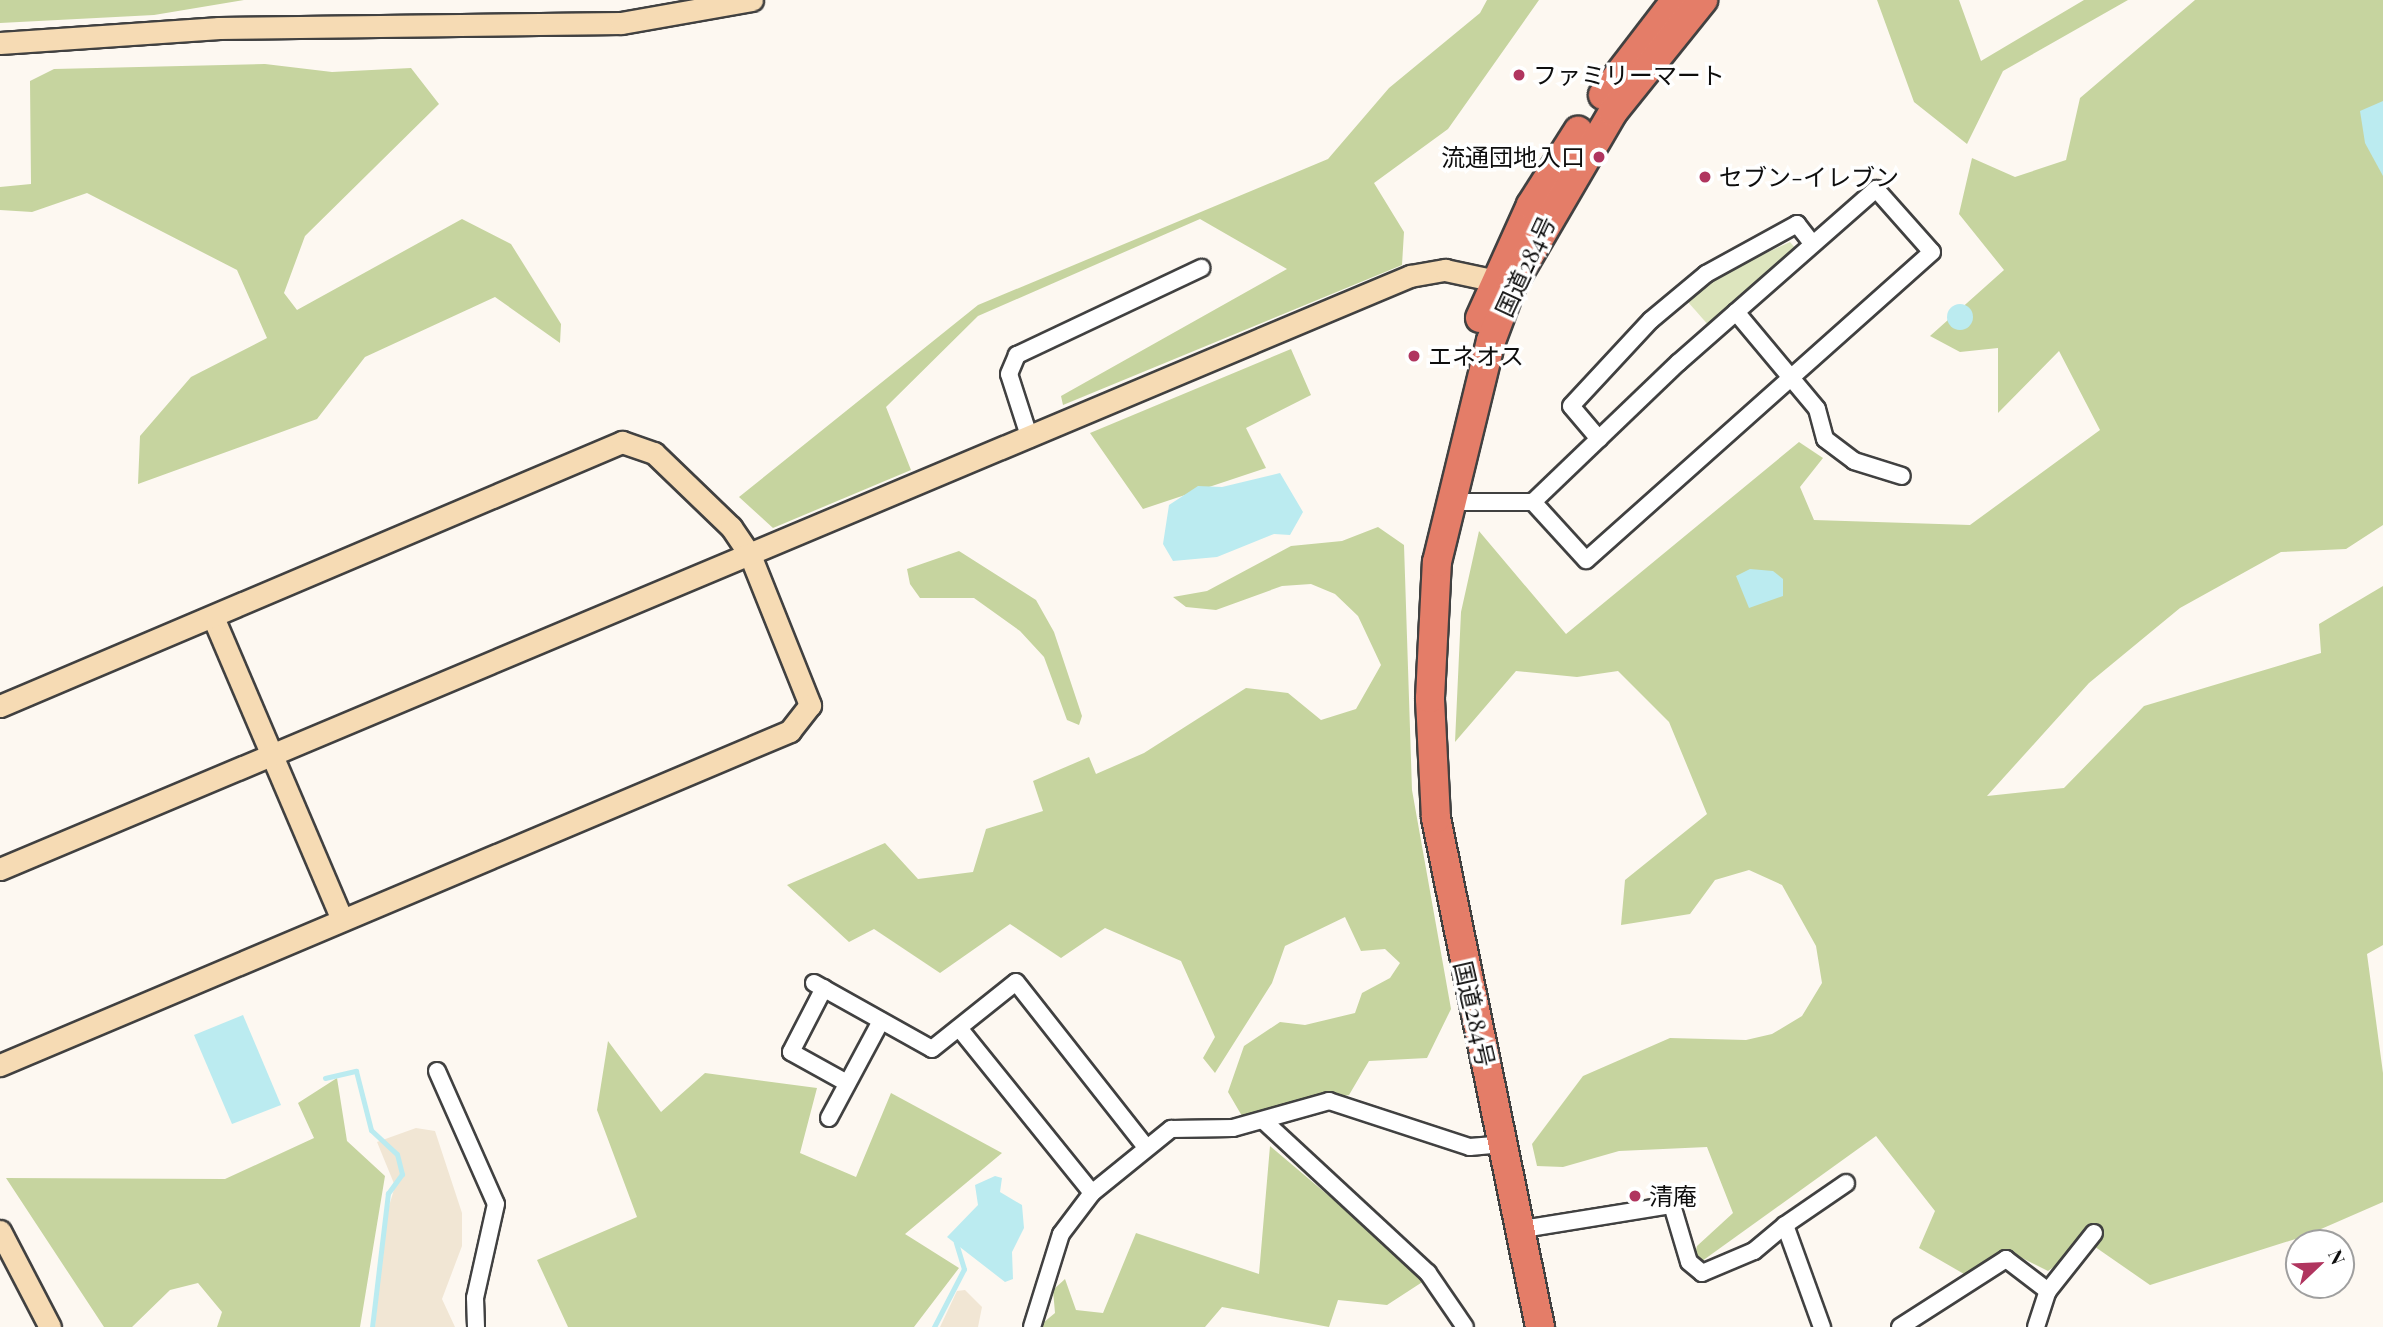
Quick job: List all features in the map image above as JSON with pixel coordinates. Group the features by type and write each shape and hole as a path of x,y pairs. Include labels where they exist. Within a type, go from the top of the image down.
{"highway":[{"name":"国道284号","path":"1430,698 1423,656 1424,562 1457,403 1531,205 1591,111 1676,0"},
{"name":"国道284号","path":"1540,1327 1523,1229 1436,818 1430,698 1437,562 1450,495 1502,282 1613,113 1703,0"}],"street":[{"path":"0,43 219,28 621,23 752,0"},
{"path":"1450,495 1466,502 1534,502 1736,312 1875,190 1932,251 1586,559 1534,502"},
{"path":"1599,439 1571,406 1651,320 1706,274 1797,225 1812,243"},
{"path":"1030,439 1009,374 1017,355 1201,268"},
{"path":"0,869 1030,439 1410,276 1445,270 1502,282"},
{"path":"1736,312 1817,409 1832,445 1877,472 1902,476"},
{"path":"0,706 622,442 654,453 731,527 750,555 810,705 790,732 0,1065"},
{"path":"213,617 342,920"},
{"path":"847,1083 791,1052 819,986 932,1049 1016,982 1146,1147"},
{"path":"828,1118 881,1021"},
{"path":"959,1028 1092,1193"},
{"path":"437,1071 496,1204 475,1298 476,1327"},
{"path":"1032,1327 1061,1234 1092,1193 1171,1129 1265,1122 1329,1101 1470,1147 1503,1144"},
{"path":"1265,1122 1428,1273 1465,1327"},
{"path":"1523,1229 1672,1205 1689,1262 1702,1273 1754,1251 1785,1225 1846,1183"},
{"path":"1785,1225 1822,1327"},
{"path":"0,1231 50,1327"},
{"path":"2043,1324 2048,1292 2094,1233"},
{"path":"1900,1327 2006,1259 2048,1292"}],"shaded area":[{"path":"416,1128 435,1131 462,1213 462,1246 442,1299 455,1327 375,1327 384,1223 395,1186 377,1142"},
{"path":"965,1290 982,1307 978,1327 940,1327 957,1291"}],"green space":[{"path":"0,0 244,0 154,15 0,23"},
{"path":"1487,0 1539,0 1448,129 1374,183 1404,232 1402,265 1063,405 1061,396 1287,269 1200,219 978,316 886,407 911,470 773,528 739,497 978,305 1328,159 1389,88 1480,13"},
{"path":"1877,0 1959,0 1981,61 2084,0 2128,0 2003,71 1967,144 1914,102"},
{"path":"2195,0 2383,0 2383,525 2346,549 2281,552 2180,608 2089,683 1987,796 2064,788 2144,706 2321,653 2319,624 2383,586 2383,945 2367,954 2383,1073 2383,1202 2321,1229 2285,1229 2285,1242 2150,1285 2088,1242 2048,1271 2010,1252 1964,1274 1919,1248 1935,1211 1876,1136 1691,1269 1697,1246 1733,1213 1707,1147 1619,1151 1563,1167 1537,1166 1532,1144 1583,1076 1670,1038 1746,1040 1772,1034 1802,1016 1822,983 1816,946 1782,885 1749,870 1715,880 1690,914 1621,925 1625,880 1707,814 1669,722 1618,671 1577,677 1516,671 1455,742 1461,612 1479,531 1566,634 1799,442 1823,458 1800,487 1814,520 1970,525 2100,430 2059,351 1998,413 1998,348 1960,352 1930,336 2004,270 1959,214 1972,158 2015,177 2066,160 2080,98"},
{"path":"265,64 332,72 411,68 439,104 305,236 284,293 297,310 462,219 511,244 561,324 560,343 495,297 365,357 317,419 138,484 140,436 191,377 267,338 237,270 87,193 32,212 0,210 0,187 31,184 30,81 54,69"},
{"path":"1790,242 1797,250 1710,327 1688,302 1716,276"},
{"path":"1291,349 1311,395 1246,428 1266,468 1143,509 1090,433"},
{"path":"1378,527 1404,545 1412,790 1451,1009 1427,1058 1369,1061 1349,1095 1242,1116 1228,1092 1244,1046 1280,1022 1305,1025 1355,1013 1362,993 1390,978 1400,963 1385,949 1361,951 1345,917 1285,946 1272,983 1215,1073 1203,1058 1215,1037 1181,961 1105,928 1061,958 1010,924 940,973 874,929 849,942 787,885 885,843 918,879 973,872 986,829 1043,811 1033,781 1089,757 1096,774 1144,753 1246,688 1288,693 1321,720 1356,709 1381,665 1358,616 1335,594 1311,584 1282,586 1216,610 1186,607 1173,597 1207,591 1291,546 1342,541"},
{"path":"959,551 1036,600 1054,632 1082,716 1079,725 1067,720 1044,657 1020,631 974,598 920,598 910,584 907,569"},
{"path":"608,1041 661,1112 705,1073 817,1088 800,1153 856,1177 891,1093 1002,1153 905,1234 959,1268 914,1327 568,1327 537,1260 637,1217 597,1110"},
{"path":"337,1078 347,1141 385,1176 360,1327 217,1327 222,1312 198,1283 170,1290 132,1327 104,1327 6,1178 225,1179 314,1138 298,1103"},
{"path":"1270,1146 1427,1279 1387,1305 1338,1300 1329,1327 1222,1307 1205,1327 1038,1327 1055,1313 1053,1290 1065,1279 1076,1310 1103,1313 1136,1233 1259,1274"}],"water":[{"path":"2383,101 2383,176 2365,143 2360,111"},
{"path":"1960,304 1969,308 1973,317 1969,326 1960,330 1951,326 1947,317 1951,308"},
{"path":"1280,473 1303,512 1290,535 1274,534 1217,557 1173,561 1163,544 1169,505 1198,486 1222,487"},
{"path":"1750,569 1773,571 1783,579 1783,596 1749,608 1736,576"},
{"path":"243,1015 281,1105 232,1124 194,1035"},
{"path":"995,1176 1002,1178 1000,1192 1022,1205 1024,1228 1012,1252 1013,1279 1005,1282 947,1237 978,1205 975,1185"}],"waterway":[{"path":"325,1078 356,1071 371,1130 397,1154 402,1174 388,1193 372,1327"},
{"path":"934,1327 964,1269 956,1242"}],"place":[{"name":"ファミリーマート","path":"1519,75"},
{"name":"流通団地入口","path":"1599,157"},
{"name":"セブン-イレブン","path":"1705,177"},
{"name":"エネオス","path":"1414,356"},
{"name":"清庵","path":"1635,1196"}]}
